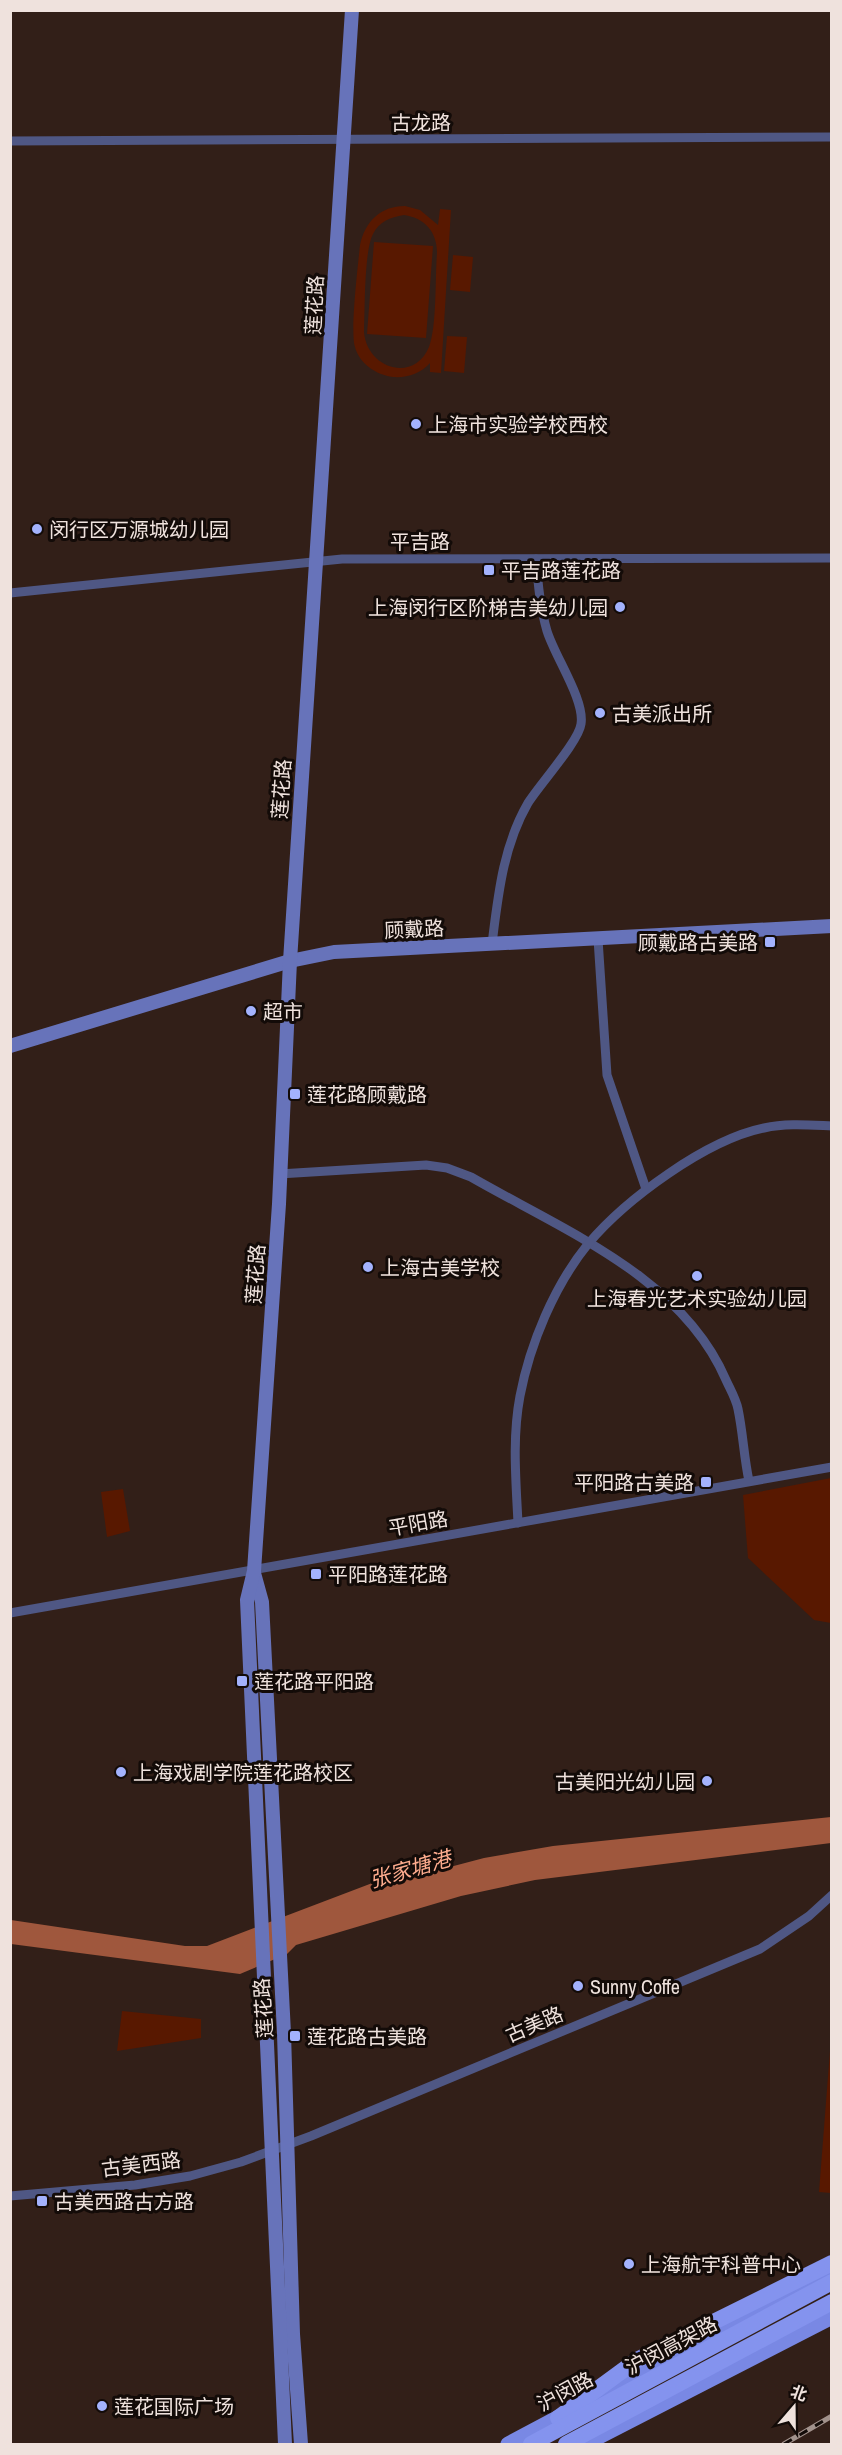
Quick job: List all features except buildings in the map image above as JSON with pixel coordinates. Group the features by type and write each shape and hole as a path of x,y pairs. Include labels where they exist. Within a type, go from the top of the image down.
{"highway":[{"path":"558,2418 637,2360 831,2263"},
{"name":"沪闵高架路","path":"531,2445 831,2282"},
{"name":"沪闵高架路","path":"566,2445 831,2302"}],"main road":[{"name":"莲花路","path":"285,2445 247,1600 254,1571 315,560 352,10"},
{"name":"顾戴路","path":"10,1046 290,961 334,952 831,926"},
{"name":"莲花路","path":"254,1571 262,1602 289,2144 293,2334 301,2445"},
{"name":"沪闵路","path":"508,2445 831,2272"},
{"path":"585,2445 831,2317"}],"street":[{"name":"古龙路","path":"10,141 831,137"},
{"name":"平吉路","path":"10,593 315,560 831,558"},
{"path":"492,944 500,884 514,835 544,778 579,734 581,723 578,699 555,656 547,631 536,559"},
{"path":"598,939 607,1075 646,1189"},
{"path":"518,1523 516,1428 529,1363 550,1309 588,1244 646,1189 708,1150 746,1133 781,1125 831,1126"},
{"path":"279,1174 426,1166 447,1168 471,1178 647,1280 706,1340 738,1408 749,1481"},
{"name":"平阳路","path":"10,1613 831,1467"},
{"name":"古美路","path":"272,2150 758,1950 794,1928 831,1895"},
{"name":"古美西路","path":"10,2196 159,2182 219,2169 272,2150"}],"shaded area":[{"path":"405,206 420,210 438,225 440,209 451,210 441,373 430,372 430,363 418,373 398,377 387,376 364,363 355,347 353,328 362,237 375,217 381,212","holes":["404,215 424,223 435,239 437,253 435,301 432,338 429,347 422,358 413,365 403,368 392,367 382,362 373,355 367,345 364,332 366,281 368,253 375,230 390,219"]},
{"path":"374,242 433,246 426,338 367,334"},
{"path":"453,255 473,257 470,292 450,290"},
{"path":"447,336 467,337 464,373 444,371"},
{"path":"832,1478 831,1623 814,1620 748,1558 743,1495"},
{"path":"123,1489 130,1531 107,1537 101,1492"},
{"path":"831,1817 831,1843 535,1880 461,1896 296,1945 287,1954 240,1974 11,1944 11,1920 185,1946 207,1946 375,1882 393,1882 484,1858 553,1846"},
{"path":"122,2011 201,2019 201,2038 117,2051"},
{"path":"831,2038 831,2193 819,2192"}],"railway":[{"path":"784,2444 832,2416"}],"place":[{"name":"上海市实验学校西校","path":"416,424"},
{"name":"闵行区万源城幼儿园","path":"37,529"},
{"name":"平吉路莲花路","path":"489,570"},
{"name":"上海闵行区阶梯吉美幼儿园","path":"620,607"},
{"name":"古美派出所","path":"600,713"},
{"name":"顾戴路古美路","path":"770,942"},
{"name":"超市","path":"251,1011"},
{"name":"莲花路顾戴路","path":"295,1094"},
{"name":"上海古美学校","path":"368,1267"},
{"name":"上海春光艺术实验幼儿园","path":"697,1276"},
{"name":"平阳路古美路","path":"706,1482"},
{"name":"平阳路莲花路","path":"316,1574"},
{"name":"莲花路平阳路","path":"242,1681"},
{"name":"上海戏剧学院莲花路校区","path":"121,1772"},
{"name":"古美阳光幼儿园","path":"707,1781"},
{"name":"Sunny Coffe","path":"578,1986"},
{"name":"莲花路古美路","path":"295,2036"},
{"name":"古美西路古方路","path":"42,2201"},
{"name":"上海航宇科普中心","path":"629,2264"},
{"name":"莲花国际广场","path":"102,2406"}],"water label":[{"name":"张家塘港","path":"410,1869"}]}
